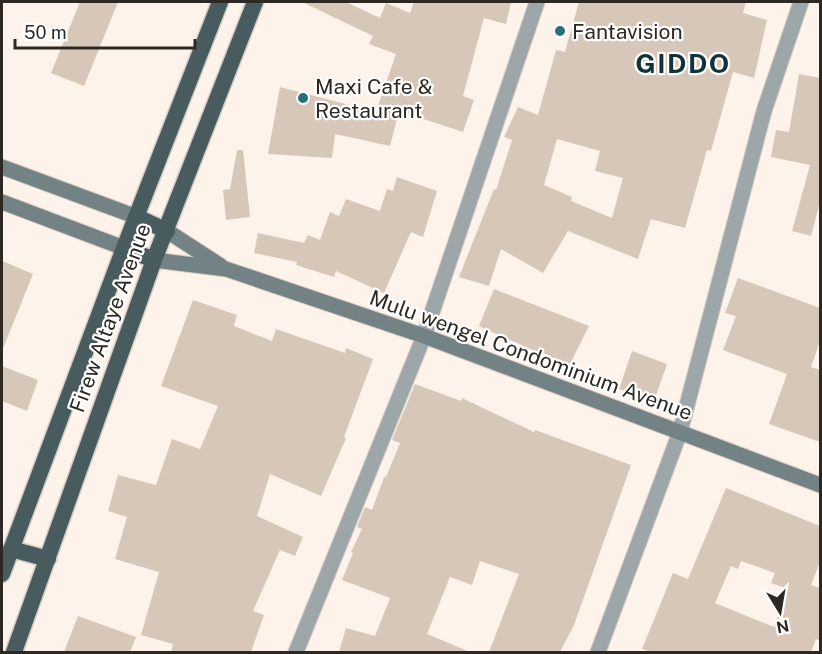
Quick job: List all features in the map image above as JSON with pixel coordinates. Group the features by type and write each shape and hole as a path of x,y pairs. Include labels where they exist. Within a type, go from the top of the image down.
{"highway":[{"name":"Firew Altaye Avenue","path":"2,574 124,248 220,2"},
{"name":"Firew Altaye Avenue","path":"14,652 154,260 255,2"},
{"path":"137,217 167,231"},
{"path":"124,248 154,260"},
{"path":"11,549 48,559"}],"main road":[{"path":"2,167 137,217"},
{"path":"2,202 124,248"},
{"path":"167,231 226,269"},
{"path":"154,260 226,269"},
{"name":"Mulu wengel Condominium Avenue","path":"226,269 424,336 820,485"}],"street":[{"path":"296,652 424,336 537,2"},
{"path":"598,652 680,432 764,111 801,2"}],"building":[{"path":"80,2 118,2 84,86 51,73"},
{"path":"302,2 346,2 380,18 386,3 410,13 414,2 511,2 506,24 484,18 463,96 474,100 463,132 399,111 390,146 335,134 332,158 268,154 280,87 376,112 396,54 369,44 373,36"},
{"path":"579,2 746,2 743,13 767,20 754,78 733,72 711,151 707,150 685,228 651,219 638,259 568,231 543,273 501,249 489,286 459,277 494,189 496,190 512,140 504,137 518,107 538,115 556,50 565,52","holes":["557,139 600,151 595,171 623,178 612,218 571,201 572,197 544,185"]},
{"path":"799,74 820,78 820,202 811,236 792,231 810,165 771,157 776,130 789,132"},
{"path":"237,150 243,150 250,217 226,220 223,190 230,189"},
{"path":"397,177 437,191 423,237 411,232 384,293 336,271 334,277 296,265 297,262 254,253 258,233 304,243 308,235 320,240 330,212 339,216 346,199 380,211 387,189 393,191"},
{"path":"2,261 33,274 2,351"},
{"path":"738,278 820,308 820,341 811,367 820,370 820,442 769,424 787,374 723,350 736,316 725,313"},
{"path":"494,289 589,326 569,366 538,350 537,352 479,326"},
{"path":"193,300 237,315 234,326 272,341 276,329 345,353 346,348 373,359 344,437 346,438 321,496 270,474 257,516 303,537 295,556 280,550 253,611 264,615 251,652 171,652 173,644 141,635 159,572 115,559 127,517 108,511 118,475 156,485 172,439 200,449 218,406 161,386"},
{"path":"632,351 667,364 654,401 619,389"},
{"path":"2,366 38,380 27,411 2,401"},
{"path":"415,384 461,401 462,398 534,432 535,430 631,465 574,625 560,652 489,652 519,574 480,561 472,585 450,577 427,634 470,652 339,652 346,628 375,636 390,598 342,580 353,553 351,552 362,529 357,527 365,507 372,510 400,443 392,440"},
{"path":"726,488 820,526 820,562 811,585 820,588 820,641 816,639 811,652 652,652 642,649 673,573 688,579","holes":["741,561 775,573 771,583 788,589 774,627 715,603 731,566 738,569"]},
{"path":"78,616 136,637 130,652 64,652"}],"place":[{"name":"Fantavision","path":"560,31"},
{"name":"Maxi Cafe & Restaurant","path":"303,98"}],"district":[{"name":"GIDDO","path":"683,63"}]}
